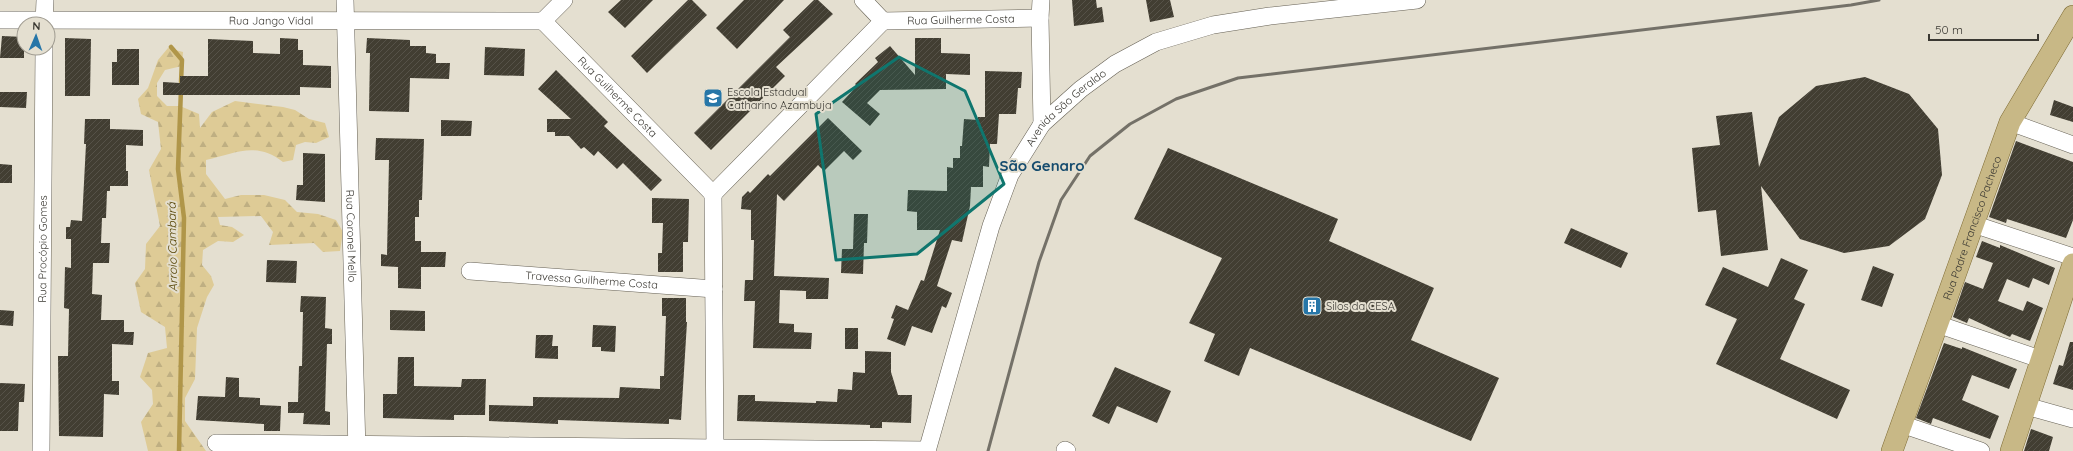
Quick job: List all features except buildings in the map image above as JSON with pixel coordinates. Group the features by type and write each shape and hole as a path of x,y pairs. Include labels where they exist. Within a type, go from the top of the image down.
{"main road":[{"name":"Rua Padre Francisco Pacheco","path":"1892,451 2010,122 2073,16"},
{"path":"2011,451 2040,359 2073,264"}],"street":[{"path":"44,16 45,0"},
{"name":"Rua Coronel Mello","path":"345,0 344,21 357,448"},
{"path":"543,21 564,0"},
{"path":"715,449 713,194 883,21 863,0"},
{"path":"1041,0 1042,124"},
{"name":"Avenida São Geraldo","path":"927,450 992,226 1010,175 1042,124 1081,89 1115,64 1156,42 1213,25 1270,16 1417,0"},
{"name":"Rua Guilherme Costa","path":"883,21 1040,18"},
{"name":"Rua Jango Vidal","path":"0,20 16,21"},
{"name":"Rua Jango Vidal","path":"56,22 543,21"},
{"name":"Rua Guilherme Costa","path":"543,21 713,194"},
{"name":"Rua Procópio Gomes","path":"41,451 44,56"},
{"path":"2010,122 2073,145"},
{"path":"1973,224 2073,257"},
{"name":"Travessa Guilherme Costa","path":"470,271 714,289"},
{"path":"1937,324 2040,359"},
{"path":"2026,406 2073,419"},
{"path":"1901,424 1981,451"},
{"path":"216,443 357,448 927,450"}],"highlighted area":[{"path":"899,57 965,91 1004,184 917,254 836,260 816,114"}],"green space":[{"path":"168,48 183,52 182,66 165,70 157,83 157,96 167,106 180,106 199,114 200,128 212,112 235,101 283,107 295,110 309,119 325,123 329,137 316,143 305,142 296,145 293,160 283,162 264,152 246,150 206,160 206,174 225,199 241,195 264,195 285,200 297,212 318,214 336,220 343,232 340,251 323,252 314,243 269,245 273,232 261,216 218,217 220,225 232,227 244,235 233,242 218,241 203,250 202,265 211,276 214,285 207,297 197,328 195,379 185,398 185,421 206,451 148,451 141,422 153,404 152,390 140,377 148,353 167,348 165,327 141,312 135,283 145,269 146,244 160,226 149,170 161,149 158,122 141,114 138,99 148,88 158,60"}],"waterway":[{"name":"Arroio Cambará","path":"171,47 182,60 181,82"},
{"name":"Arroio Cambará","path":"179,451 184,218 178,169 181,89"}],"railway":[{"path":"988,451 1039,262 1061,200 1090,156 1130,124 1176,99 1238,78 1851,5 1879,0"}],"place":[{"name":"Escola Estadual Catharino Azambuja","path":"713,98"},
{"name":"Silos da CESA","path":"1312,306"}],"district":[{"name":"São Genaro","path":"1042,165"}]}
